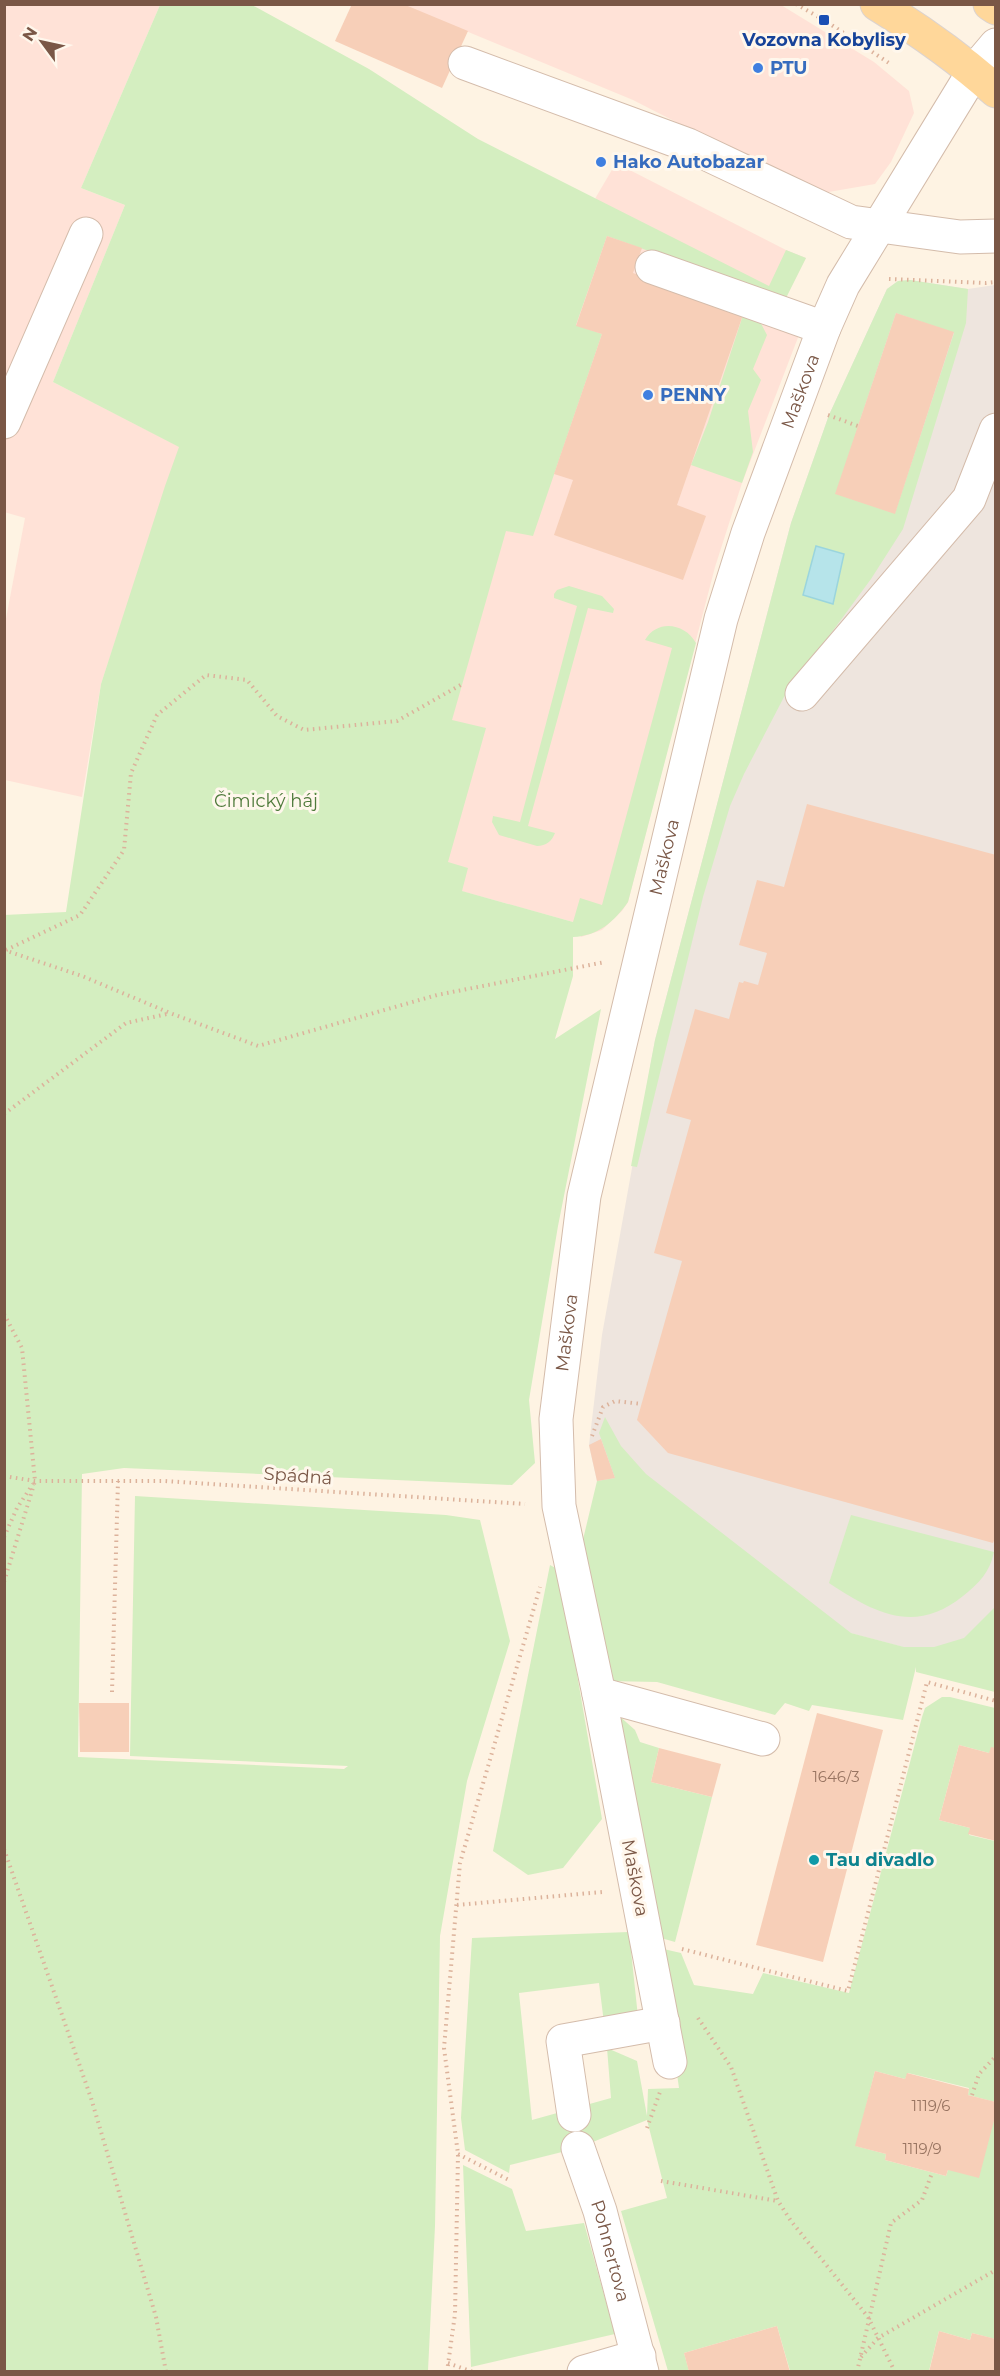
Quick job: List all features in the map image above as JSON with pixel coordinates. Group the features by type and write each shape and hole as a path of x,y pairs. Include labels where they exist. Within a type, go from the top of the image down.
{"main road":[{"path":"877,4 916,28 985,81"},
{"path":"990,4 996,8"}],"street":[{"name":"Maškova","path":"670,2062 599,1694 559,1506 556,1419 584,1196 721,620 748,532 824,328 843,285 877,228 985,81 996,45"},
{"path":"465,63 688,145 851,222 877,228 960,237 996,236"},
{"path":"4,422 86,234"},
{"path":"652,267 824,328"},
{"path":"802,694 969,499 996,430"},
{"path":"599,1694 764,1740"},
{"path":"574,2115 563,2041 663,2022"},
{"name":"Pohnertova","path":"578,2148 600,2211 641,2364 584,2372"}],"path":[{"path":"795,4 824,20 892,65"},
{"path":"883,284 890,277 996,282"},
{"path":"818,412 858,426"},
{"path":"5,950 80,915 124,850 131,773 157,715 206,675 247,680 278,716 304,730 397,721 464,683"},
{"path":"5,950 82,976 170,1013 258,1046 437,995 641,954"},
{"path":"4,1114 126,1023 170,1013"},
{"path":"4,1314 22,1348 35,1481 4,1582"},
{"path":"589,1445 603,1407 615,1401 642,1404"},
{"name":"Spádná","path":"4,1476 35,1481 164,1481 559,1506"},
{"path":"4,1537 17,1508 35,1481"},
{"path":"112,1692 118,1481"},
{"path":"447,2372 455,2314 458,2154 444,2048 460,1863 543,1577"},
{"path":"647,1940 848,1991 927,1682 996,1701"},
{"path":"4,1849 91,2098 156,2317 166,2372"},
{"path":"457,1905 637,1889"},
{"path":"692,2008 731,2067 778,2200 791,2221 868,2318 895,2372"},
{"path":"972,2096 979,2074 996,2056"},
{"path":"458,2154 509,2180"},
{"path":"857,2372 891,2223 922,2200 932,2173"},
{"path":"662,2181 778,2200"},
{"path":"861,2357 878,2338 996,2271"},
{"path":"448,2363 473,2372"}],"shaded area":[{"path":"5,5 160,5 81,188 125,205 53,382 180,447 101,684 82,797 5,780 5,624 25,518 4,512"},
{"path":"403,5 781,5 874,62 909,91 914,113 891,162 875,184 817,194 633,100"},
{"path":"616,163 806,258 785,299 809,309 742,483 715,567 628,902 602,930 581,937 573,922 461,891 447,860 449,726 596,197"},
{"path":"910,280 968,289 995,285 995,1630 948,1659 790,1617 597,1481 589,1445 602,1335 655,1040 791,523 829,415 887,289 898,281"}],"green space":[{"name":"Čimický háj","path":"160,5 252,5 369,69 478,139 769,286 786,250 806,258 785,300 607,236 576,325 602,334 533,536 506,531 452,720 486,728 448,862 468,868 462,891 573,922 580,898 602,905 672,648 645,640 656,629 671,626 685,631 696,643 628,902 605,927 590,934 573,937 573,976 555,1039 601,1009 558,1226 529,1400 535,1463 512,1485 124,1468 82,1474 78,1757 344,1769 348,1766 130,1756 135,1496 446,1515 480,1520 510,1641 467,1781 440,1936 435,2226 428,2371 5,2371 4,915 66,912 101,684 179,447 53,382 125,205 81,188"},
{"path":"910,280 968,289 966,323 903,529 871,579 784,697 730,806 703,897 637,1167 631,1166 655,1040 791,523 829,415 887,289 898,281","holes":["896,313 954,333 895,513 858,426"]},
{"path":"744,312 757,316 767,335 753,369 761,380 748,411 753,452 742,483 691,465 708,422"},
{"path":"569,586 602,596 614,609 613,613 588,608 528,826 555,833 548,843 537,846 499,835 492,822 493,816 520,822 577,606 554,598 554,594 557,590"},
{"path":"605,1417 621,1446 646,1474 851,1633 904,1647 934,1647 964,1638 995,1607 995,1692 916,1672 916,1667 903,1720 812,1705 809,1711 785,1703 775,1715 657,1682 607,1681 580,1552 597,1481 615,1478 599,1433"},
{"path":"851,1515 994,1552 987,1571 979,1582 945,1608 928,1615 911,1617 879,1611 829,1583"},
{"path":"550,1565 559,1570 602,1819 563,1868 528,1875 493,1851"},
{"path":"942,1697 995,1708 995,1748 989,1753 959,1745 939,1820 970,1828 969,1835 995,1841 995,2102 968,2095 969,2088 908,2073 905,2079 875,2071 856,2146 886,2154 885,2160 946,2176 948,2170 995,2113 995,2339 972,2333 970,2340 939,2331 929,2371 790,2371 777,2326 684,2353 689,2371 668,2371 621,2211 667,2198 647,2120 578,2148 510,2165 509,2173 465,2150 461,2118 472,1938 629,1932 638,2017 604,2023 599,1983 519,1993 532,2120 611,2098 607,2048 637,2061 647,2116 648,2089 679,2088 659,1948 681,1953 694,1985 753,1994 763,1973 849,1993 922,1717 925,1708"},
{"path":"617,1714 635,1730 640,1742 659,1748 651,1782 712,1797 675,1942 654,1936"},
{"path":"463,2165 512,2189 526,2231 584,2223 615,2334 471,2367"}],"water":[{"path":"816,546 844,554 833,604 803,595"}],"building":[{"path":"352,4 403,4 468,31 442,88 335,41"},
{"name":"PENNY","path":"607,236 642,248 633,273 744,312 677,505 706,516 683,580 554,535 573,480 554,474 602,334 576,326"},
{"path":"896,313 954,332 895,514 835,494"},
{"path":"807,804 996,855 996,1536 993,1543 668,1453 637,1420 682,1261 654,1253 691,1120 666,1113 695,1009 729,1019 739,982 758,985 767,953 739,945 757,880 784,887"},
{"path":"601,1439 615,1478 597,1481 589,1445"},
{"path":"79,1703 129,1703 129,1752 80,1752"},
{"name":"Tau divadlo","path":"817,1713 883,1730 823,1962 756,1945"},
{"path":"959,1745 989,1753 991,1747 996,1748 996,1841 968,1834 970,1828 939,1820"},
{"path":"659,1748 721,1764 712,1797 651,1782"},
{"path":"875,2071 905,2079 907,2073 969,2089 968,2095 996,2102 996,2113 979,2178 948,2170 946,2176 885,2160 886,2154 855,2146"},
{"path":"777,2326 790,2372 689,2372 684,2353"},
{"path":"939,2331 970,2340 972,2333 996,2339 996,2372 929,2372"}],"place":[{"name":"Vozovna Kobylisy","path":"824,20"},
{"name":"PTU","path":"758,68"},
{"name":"Hako Autobazar","path":"601,162"},
{"name":"PENNY","path":"648,395"},
{"name":"Tau divadlo","path":"814,1860"}]}
